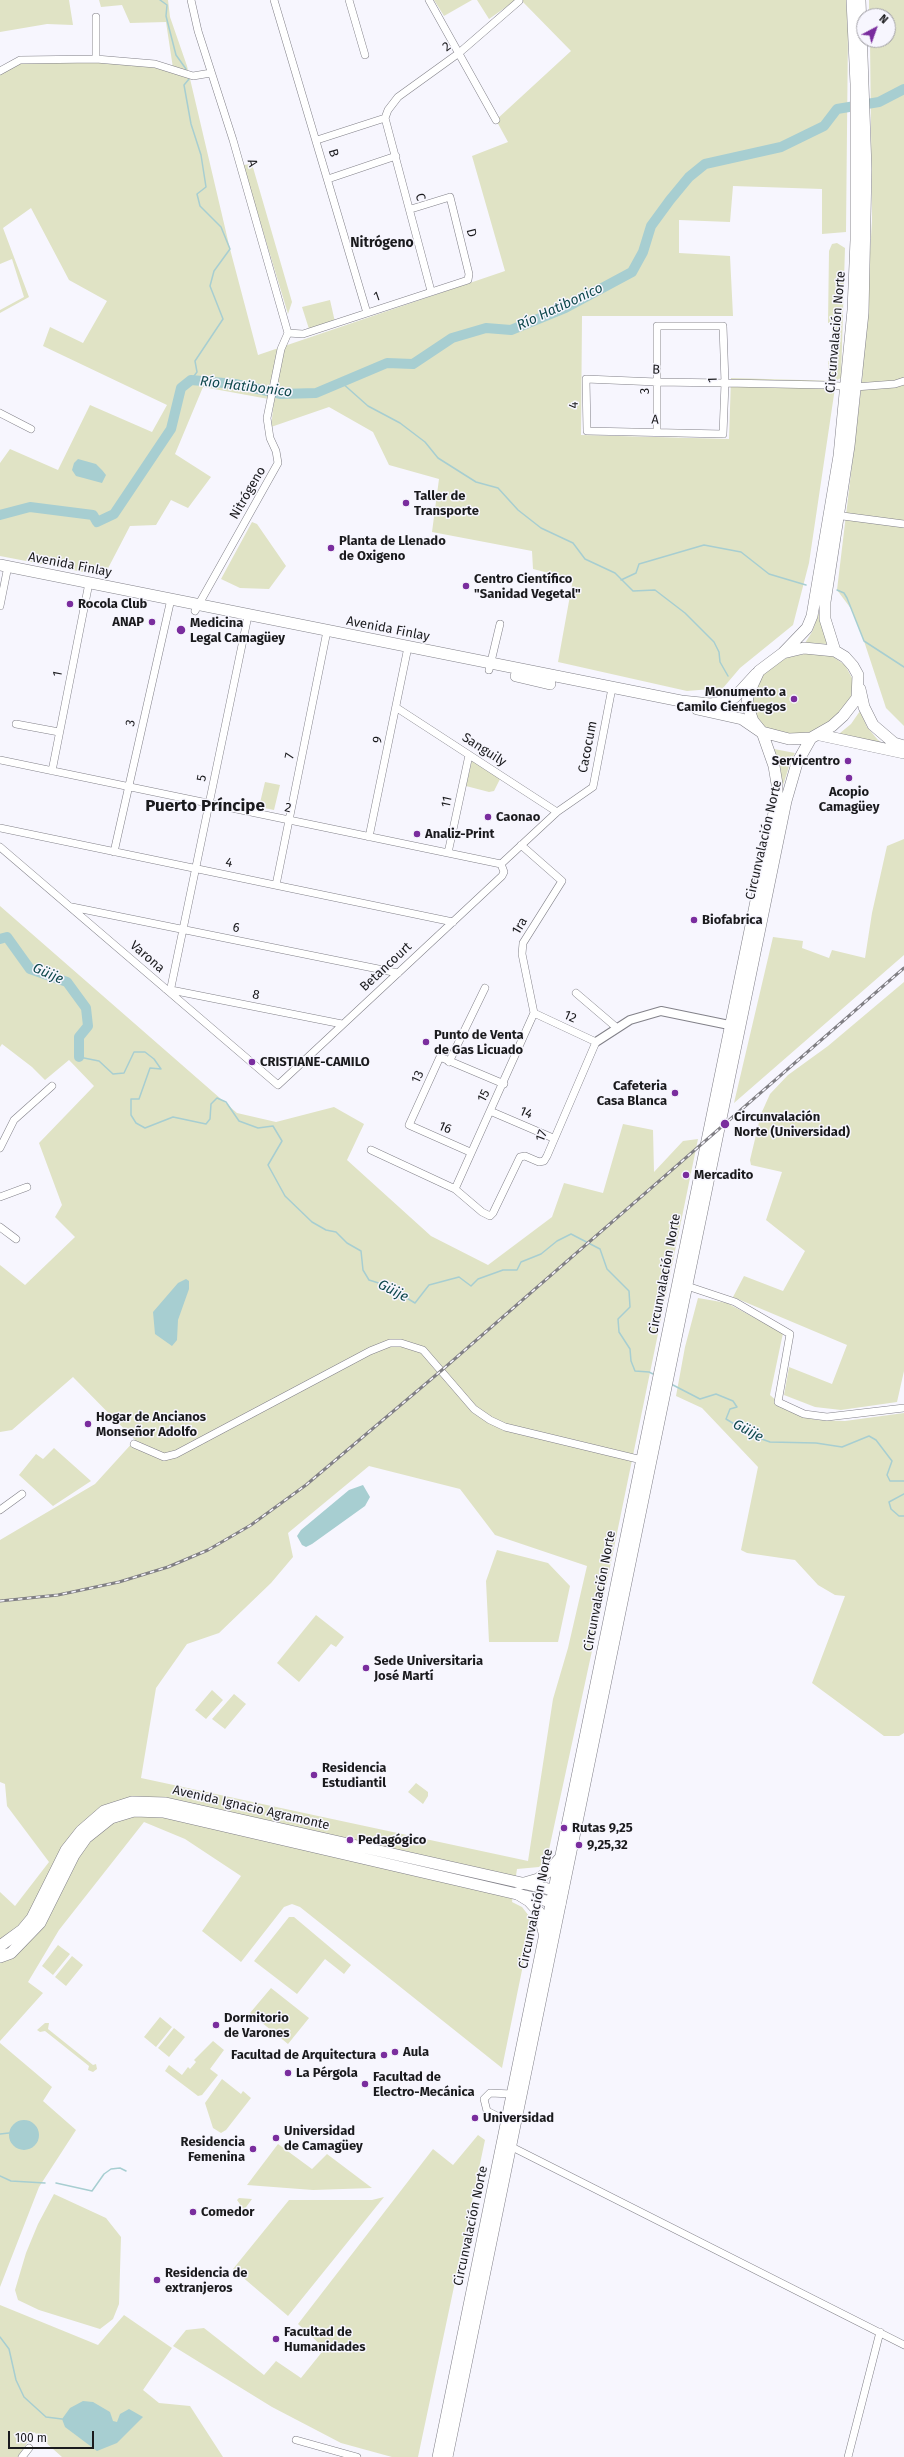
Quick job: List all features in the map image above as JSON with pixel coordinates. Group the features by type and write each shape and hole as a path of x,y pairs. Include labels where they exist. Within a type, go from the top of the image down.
{"main road":[{"name":"Circunvalación Norte","path":"852,0 860,84"},
{"name":"Circunvalación Norte","path":"836,651 826,619 825,602 851,387 863,313 860,240 860,0"},
{"name":"Circunvalación Norte","path":"783,653 807,628 812,616 835,515"},
{"name":"Avenida Finlay","path":"4,569 728,715 742,719 762,732"},
{"path":"904,746 894,743 873,725 864,707 853,666 836,651 804,648 783,653 759,671 748,695 747,704 753,721 762,732 788,739 816,736 904,753"},
{"name":"Avenida Finlay","path":"611,692 711,704 735,696 759,671"},
{"path":"816,736 851,707 857,698 858,683"},
{"name":"Circunvalación Norte","path":"559,1891 562,1856 661,1387 734,1026 777,798 774,766 762,732"},
{"name":"Circunvalación Norte","path":"734,1026 786,801 797,763 816,736"},
{"name":"Circunvalación Norte","path":"516,2095 559,1891 645,1460"},
{"name":"Avenida Ignacio Agramonte","path":"0,1946 22,1930 32,1918 66,1850 81,1831 104,1811 132,1802 166,1803 518,1888 556,1903"},
{"name":"Avenida Ignacio Agramonte","path":"0,1957 11,1953 40,1923 74,1855 86,1838 111,1818 134,1811 163,1812 518,1888 559,1891"},
{"path":"545,1938 539,1912 518,1888 538,1879 549,1871 562,1856"},
{"name":"Circunvalación Norte","path":"438,2457 511,2121 545,1938 556,1903"},
{"name":"Circunvalación Norte","path":"447,2457 506,2144"}],"street":[{"name":"A","path":"191,0 198,31 233,140 288,332"},
{"name":"B","path":"274,0 317,140 367,313"},
{"path":"349,0 365,55"},
{"path":"429,0 496,120"},
{"name":"2","path":"385,118 388,110 398,97 459,53 520,1"},
{"path":"96,17 96,60"},
{"path":"0,71 20,60 96,60 155,64 193,76 211,73"},
{"path":"317,140 385,118"},
{"name":"C","path":"385,118 411,209 432,291"},
{"path":"328,179 396,156"},
{"name":"D","path":"411,209 450,197 469,274"},
{"name":"1","path":"288,332 303,334 468,280 469,274"},
{"name":"1","path":"657,326 723,326 725,383 723,434"},
{"name":"3","path":"657,326 657,432"},
{"name":"Nitrógeno","path":"196,608 278,463 270,438 267,418 281,349 288,332"},
{"name":"B","path":"586,379 851,387 895,384 904,381"},
{"name":"4","path":"586,379 587,430"},
{"path":"0,413 31,429"},
{"name":"A","path":"587,430 723,434"},
{"path":"835,515 904,524"},
{"path":"0,606 4,569"},
{"name":"1","path":"52,771 88,586"},
{"name":"3","path":"114,852 130,787 170,602"},
{"name":"5","path":"168,990 184,930 247,619"},
{"path":"489,666 500,624"},
{"name":"7","path":"276,885 326,634"},
{"name":"9","path":"369,837 408,651"},
{"name":"Cacocum","path":"501,864 557,812 593,787 611,692"},
{"name":"Sanguily","path":"397,708 557,812"},
{"path":"16,724 59,732"},
{"name":"11","path":"448,853 469,755"},
{"name":"2","path":"0,760 501,864"},
{"name":"4","path":"0,828 453,922"},
{"name":"1ra","path":"521,845 562,881 523,943 522,954 534,1013"},
{"name":"Varona","path":"0,847 278,1084"},
{"name":"Betancourt","path":"278,1084 502,876 504,872 501,864"},
{"name":"6","path":"70,907 398,973"},
{"path":"485,988 450,1062 504,1084"},
{"name":"8","path":"168,990 342,1024"},
{"path":"576,993 618,1028"},
{"path":"596,1042 630,1020 661,1011 734,1026"},
{"name":"12","path":"534,1013 596,1042"},
{"name":"15","path":"455,1189 470,1152 504,1084 534,1013"},
{"name":"17","path":"455,1189 482,1212 490,1216 495,1211 520,1157 525,1156 539,1162 544,1161 596,1042"},
{"name":"13","path":"409,1126 440,1057 450,1062"},
{"path":"0,1148 14,1120 52,1086"},
{"name":"14","path":"490,1111 553,1138"},
{"name":"16","path":"409,1126 470,1152"},
{"path":"371,1150 455,1189"},
{"path":"0,1197 27,1187"},
{"path":"0,1227 16,1239"},
{"path":"681,1285 734,1302 790,1334 778,1402 804,1414 828,1417 904,1408"},
{"path":"134,1444 164,1457 176,1454 370,1351 390,1343 401,1343 423,1350 474,1409 490,1420 505,1427 645,1460"},
{"path":"0,1510 22,1494"},
{"path":"511,2121 487,2111 484,2099 490,2093 516,2095"},
{"path":"506,2144 904,2345"},
{"path":"848,2457 880,2332"},
{"path":"296,2440 357,2457"},
{"path":"22,2457 29,2448"}],"green space":[{"path":"0,0 69,0 73,25 47,24 0,32"},
{"path":"99,0 168,0 170,17 187,66 230,249 258,355 505,271 472,156 508,142 496,120 571,51 521,0 846,0 848,30 846,232 822,234 822,189 733,186 730,222 679,220 679,253 730,256 733,316 582,316 581,435 729,439 731,378 836,381 809,563 793,625 740,668 723,688 687,691 558,662 573,579 533,569 532,551 432,532 439,479 389,465 373,432 329,407 271,427 274,400 203,387 175,454 211,477 188,508 171,500 156,525 130,526 104,576 0,556 0,463 10,449 58,470 90,405 152,432 167,405 43,346 50,327 83,343 107,301 69,280 31,208 3,228 29,297 0,313 0,310 24,297 12,259 0,264 0,73 18,62 96,59 173,68 166,22 130,23 122,5 101,7"},
{"path":"434,0 472,0 444,16"},
{"path":"477,0 516,0 489,19"},
{"path":"869,0 904,0 904,726 886,708 852,610 837,590 862,381 872,221 870,48 896,48 896,8 869,8"},
{"path":"252,164 292,302 288,314 243,165"},
{"path":"837,243 845,248 841,378 837,380 829,380 828,361 832,361 832,323 828,323 829,251 832,244"},
{"path":"330,300 335,322 309,329 302,307"},
{"path":"252,522 257,524 286,566 269,589 240,588 221,579"},
{"path":"820,610 829,644 805,643 812,632"},
{"path":"810,653 832,656 845,665 852,678 855,690 850,704 817,736 763,733 752,715 751,694 764,673 778,662 789,657"},
{"path":"860,711 867,727 878,740 894,751 834,738 851,724"},
{"path":"774,749 795,753 791,760 782,789"},
{"path":"472,760 500,779 494,791 489,792 466,786"},
{"path":"265,782 280,785 274,810 259,807"},
{"path":"904,839 904,955 734,1103 773,937 803,941 802,948 829,958 832,950 865,958 872,913 887,846"},
{"path":"0,906 237,1113 276,1122 334,1107 364,1124 347,1160 431,1236 488,1265 552,1217 564,1183 603,1193 623,1124 653,1130 654,1172 683,1141 698,1139 609,1572 547,1859 539,1867 517,1869 512,1902 522,1907 529,1916 531,1926 502,2068 300,1907 292,1904 284,1907 241,1962 202,1931 241,1876 185,1839 144,1822 59,1930 28,1982 43,1993 0,2041 0,1892 15,1906 49,1862 7,1806 5,1784 0,1782 0,1540 95,1484 135,1440 73,1377 12,1430 0,1432 0,1265 25,1285 75,1237 55,1217 62,1205 39,1143 94,1086 69,1060 45,1080 32,1067 2,1044 0,1047","holes":["369,1466 460,1489 495,1535 587,1566 568,1648 553,1699 528,1861 141,1778 156,1688 187,1644 219,1633 271,1583 293,1557 288,1533"]},
{"path":"904,982 904,1371 897,1402 841,1410 815,1407 784,1395 789,1367 832,1384 847,1345 733,1297 744,1276 783,1291 805,1251 766,1220 782,1172 751,1165 750,1160 761,1114 770,1094 788,1075 828,1046"},
{"path":"698,1298 727,1303 783,1333 770,1395 788,1411 816,1420 845,1421 904,1413 904,1733 899,1736 884,1736 812,1683 845,1596 835,1595 818,1585 795,1560 747,1553 741,1550 758,1467 702,1408 676,1396 685,1347"},
{"path":"54,1448 91,1481 53,1506 19,1475 36,1454 43,1459"},
{"path":"497,1550 548,1563 570,1586 558,1642 489,1642 486,1581"},
{"path":"316,1615 344,1637 336,1647 331,1644 299,1682 277,1663"},
{"path":"212,1690 223,1700 206,1719 195,1710"},
{"path":"234,1694 246,1704 225,1729 212,1719"},
{"path":"416,1783 428,1792 428,1796 423,1804 408,1792"},
{"path":"289,1917 294,1917 351,1965 344,1974 325,1959 297,1994 254,1961"},
{"path":"58,1945 70,1954 53,1975 42,1966"},
{"path":"72,1956 83,1965 66,1986 55,1977"},
{"path":"271,1988 309,2018 288,2044 250,2013"},
{"path":"160,2017 172,2027 156,2047 144,2037"},
{"path":"45,2023 49,2023 48,2029 93,2065 96,2064 97,2069 93,2072 88,2070 89,2066 45,2031 40,2032 37,2030"},
{"path":"174,2028 185,2037 169,2057 158,2048"},
{"path":"213,2041 224,2050 210,2069 218,2075 202,2095 198,2096 165,2071 169,2065 182,2075 188,2067 190,2069 196,2062 194,2060"},
{"path":"0,2043 52,2087 43,2101 76,2130 39,2187 0,2287"},
{"path":"222,2079 241,2094 243,2091 251,2098 226,2130 221,2133 213,2128 205,2103"},
{"path":"478,2135 485,2140 418,2457 392,2457 341,2443 272,2407 173,2346 186,2330 204,2328 264,2375 276,2361 301,2378 322,2352 322,2346 298,2324 433,2149 453,2165"},
{"path":"278,2144 312,2169 327,2154 372,2188 313,2190 247,2185"},
{"path":"54,2194 106,2218 121,2237 119,2304 113,2319 100,2329 39,2310 18,2300 15,2290 26,2253 38,2224"},
{"path":"384,2197 288,2316 233,2269 289,2200 372,2200"},
{"path":"239,2198 252,2199 244,2210 237,2200"},
{"path":"0,2305 98,2345 124,2315 172,2348 143,2390 159,2403 190,2406 223,2457 62,2457 34,2432 18,2457 0,2457"}],"water":[{"path":"78,459 96,464 102,470 106,475 102,483 76,476 72,470 74,463"},
{"path":"186,1279 189,1281 189,1289 178,1320 177,1340 172,1346 155,1334 153,1312 178,1283"},
{"path":"363,1485 370,1497 365,1506 312,1544 306,1547 302,1545 297,1536 301,1530 349,1490"},
{"path":"24,2120 35,2124 39,2135 35,2146 24,2150 13,2146 9,2135 13,2124"},
{"path":"83,2401 93,2402 110,2412 113,2421 117,2422 120,2414 129,2409 143,2417 117,2443 97,2451 65,2427 62,2419 70,2408"}],"waterway":[{"path":"160,0 167,5 166,16 176,55 186,69"},
{"path":"189,79 184,85 191,124 201,155 206,187 197,194 200,206 221,227 230,249 214,271 210,286 223,319 195,361 197,372 191,380"},
{"name":"Río Hatibonico","path":"0,515 30,507 93,515 97,522 114,514 171,429 181,388 191,380 235,384 281,394 316,393 387,363 413,364 452,338 486,328 511,330 565,308 632,272 643,252 651,226 689,177 705,164 781,147 824,126 837,109 879,102 904,89"},
{"path":"341,382 368,406 400,423 425,442 438,458 476,482 498,488 518,510 541,528 573,543 585,559 615,573 633,591 655,590 685,613 714,642 719,652 720,662 728,676"},
{"path":"621,580 636,573 639,564 704,545 741,552 769,574 806,585"},
{"path":"837,590 844,593 847,598 864,641 904,667"},
{"name":"Güije","path":"0,939 7,937 30,969 67,982 86,1008 88,1026 79,1037 79,1057"},
{"name":"Güije","path":"79,1057 99,1061 113,1074 124,1073 134,1052 145,1052 154,1059 161,1069 150,1068 139,1099 131,1099 131,1115 136,1123 145,1128 173,1117 206,1124 210,1119 211,1104 217,1098 226,1102 239,1121 258,1128 273,1126 282,1141 268,1165 285,1196 312,1222 326,1230 336,1232 347,1243 361,1251 363,1270 369,1280 385,1285 415,1303 429,1285 459,1277 471,1286 478,1279 503,1270 517,1270 521,1262 541,1254 557,1241 571,1234 600,1249 607,1269 629,1291 630,1307 618,1319 619,1332 630,1349 631,1361 635,1371 649,1372 655,1375"},
{"name":"Güije","path":"671,1384 700,1399 716,1394 733,1401 737,1407 730,1409 726,1419 756,1437 770,1442 816,1443 842,1447 869,1436 876,1440 892,1461 887,1475 890,1481 904,1481"},
{"name":"Güije","path":"904,1494 889,1502 891,1509 899,1516 904,1516"},
{"path":"0,2134 9,2133"},
{"path":"56,2183 92,2191 104,2174 111,2169 120,2168 126,2171"},
{"path":"0,2176 11,2181 45,2183"},
{"path":"0,2337 9,2349 16,2380 24,2397 46,2417 62,2419"}],"railway":[{"path":"0,1601 58,1595 119,1582 168,1567 208,1550 251,1525 306,1485 442,1370 904,968"}],"place":[{"name":"Taller de Transporte","path":"406,503"},
{"name":"Planta de Llenado de Oxigeno","path":"331,548"},
{"name":"Centro Científico \"Sanidad Vegetal\"","path":"466,586"},
{"name":"Rocola Club","path":"70,604"},
{"name":"ANAP","path":"152,622"},
{"name":"Medicina Legal Camagüey","path":"181,630"},
{"name":"Monumento a Camilo Cienfuegos","path":"794,699"},
{"name":"Servicentro","path":"848,761"},
{"name":"Acopio Camagüey","path":"849,778"},
{"name":"Caonao","path":"488,817"},
{"name":"Analiz-Print","path":"417,834"},
{"name":"Biofabrica","path":"694,920"},
{"name":"Punto de Venta de Gas Licuado","path":"426,1042"},
{"name":"CRISTIANE-CAMILO","path":"252,1062"},
{"name":"Cafeteria Casa Blanca","path":"675,1093"},
{"name":"Circunvalación Norte (Universidad)","path":"725,1124"},
{"name":"Mercadito","path":"686,1175"},
{"name":"Hogar de Ancianos Monseñor Adolfo","path":"88,1424"},
{"name":"Sede Universitaria José Martí","path":"366,1668"},
{"name":"Residencia Estudiantil","path":"314,1775"},
{"name":"Rutas 9,25","path":"564,1828"},
{"name":"Pedagógico","path":"350,1840"},
{"name":"9,25,32","path":"579,1845"},
{"name":"Dormitorio de Varones","path":"216,2025"},
{"name":"Aula","path":"395,2052"},
{"name":"Facultad de Arquitectura","path":"384,2055"},
{"name":"La Pérgola","path":"288,2073"},
{"name":"Facultad de Electro-Mecánica","path":"365,2084"},
{"name":"Universidad","path":"475,2118"},
{"name":"Universidad de Camagüey","path":"276,2138"},
{"name":"Residencia Femenina","path":"253,2149"},
{"name":"Comedor","path":"193,2212"},
{"name":"Residencia de extranjeros","path":"157,2280"},
{"name":"Facultad de Humanidades","path":"276,2339"}],"district":[{"name":"Nitrógeno","path":"382,243"},
{"name":"Puerto Príncipe","path":"205,806"}]}
